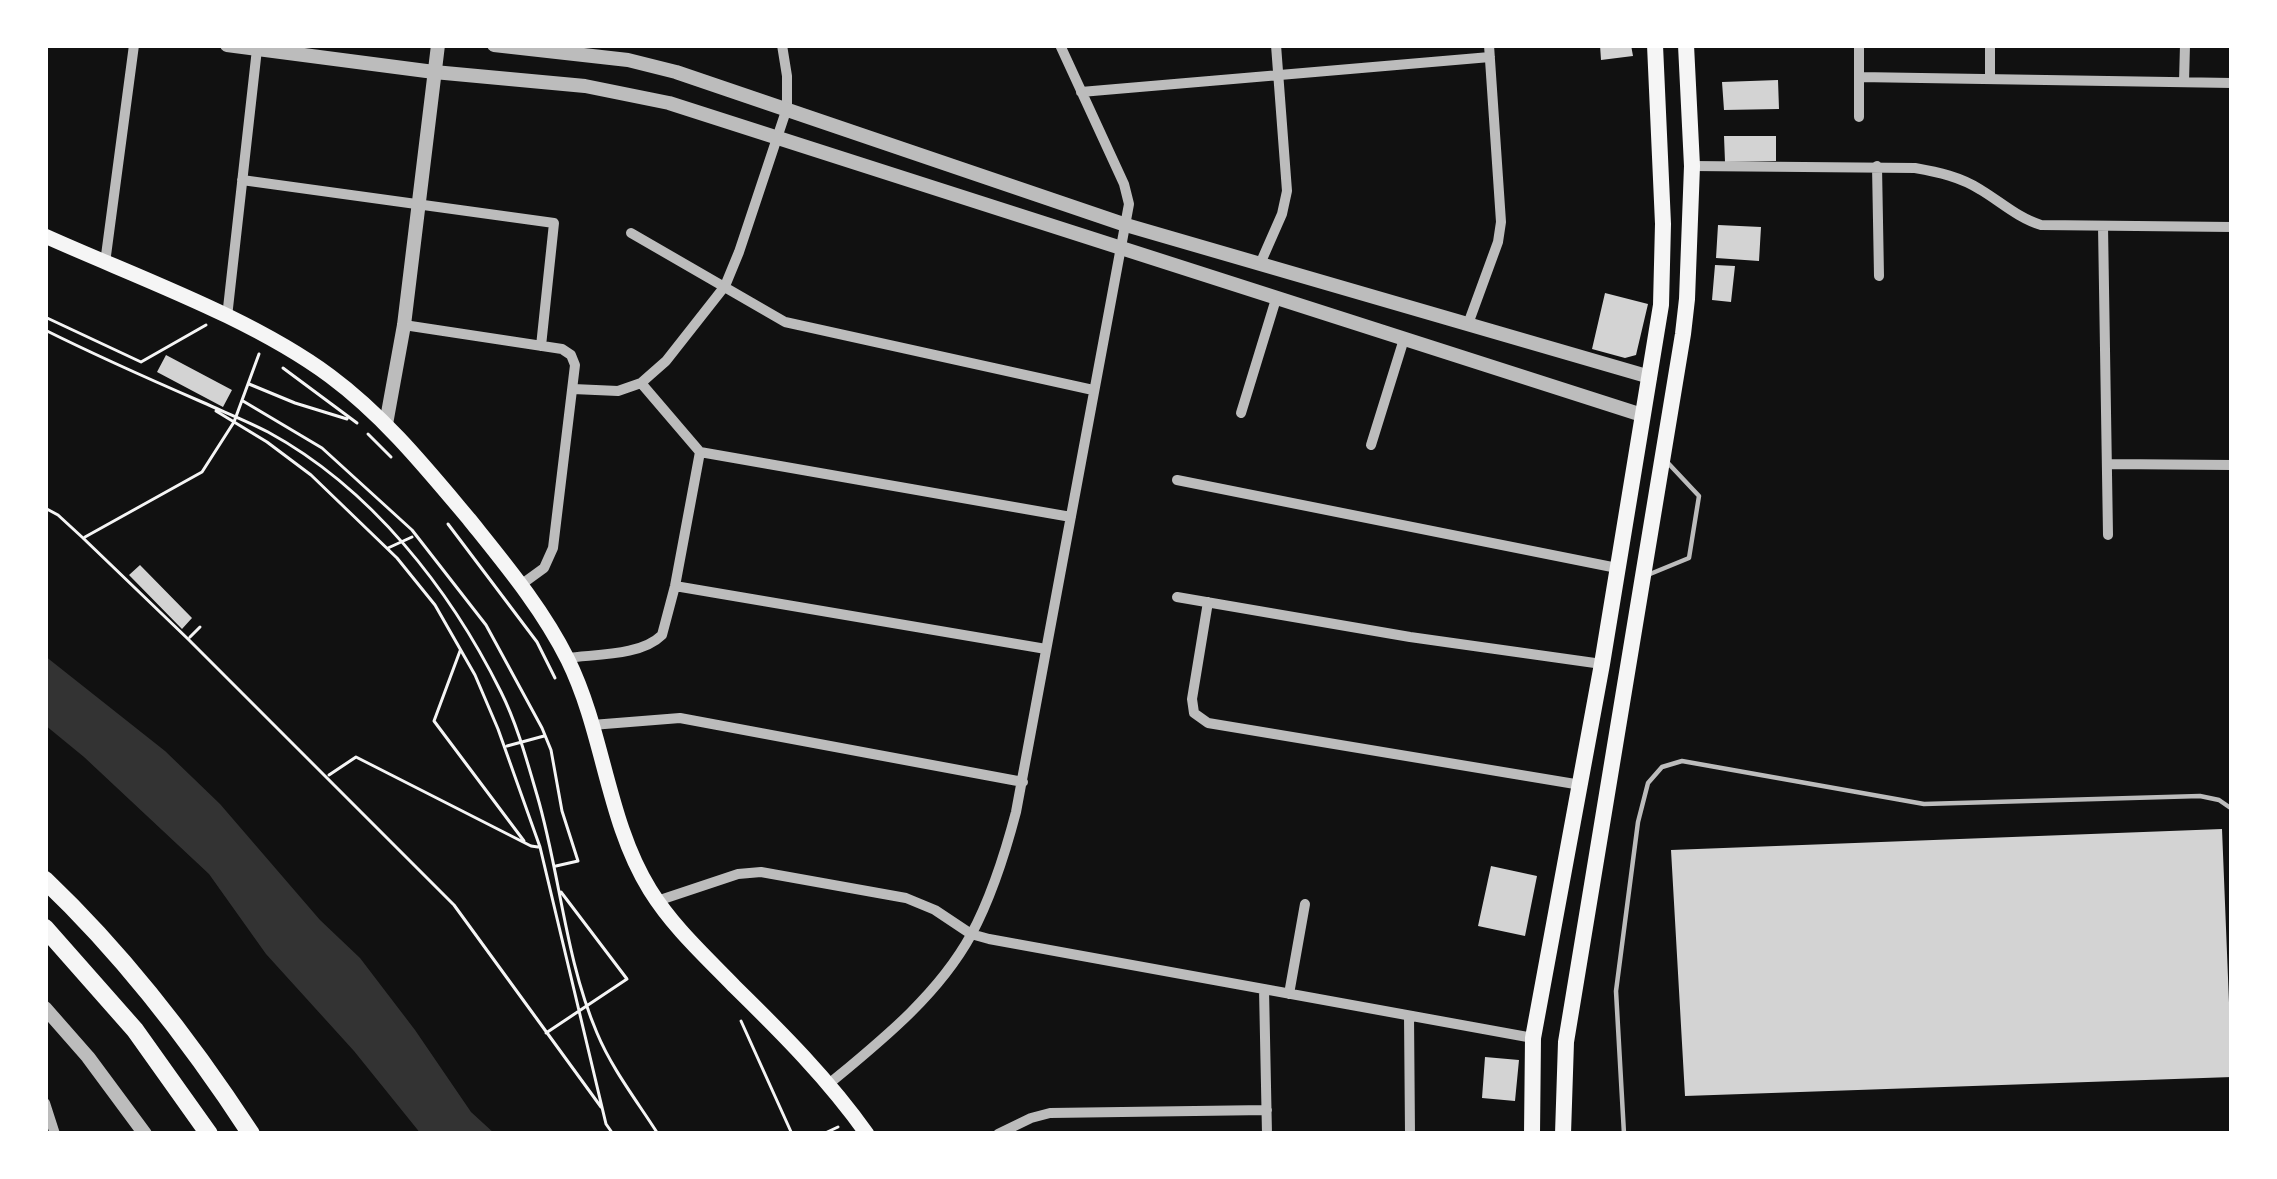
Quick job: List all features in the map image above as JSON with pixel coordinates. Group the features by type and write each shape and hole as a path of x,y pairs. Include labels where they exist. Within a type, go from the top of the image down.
{"highway":[{"path":"45,880 144,987 251,1134"},
{"path":"45,928 134,1030 209,1134"}],"main road":[{"path":"1532,1134 1533,1038 1602,664 1662,288 1655,45"},
{"path":"1563,1134 1566,1042 1687,299 1692,166 1686,45"},
{"path":"1661,142 1672,158 1692,166"},
{"path":"45,236 227,317 310,362 386,424 426,467 522,584 567,658 628,843 657,901 677,929 830,1083 867,1134"}],"street":[{"path":"105,262 134,45"},
{"path":"227,45 585,86 669,103 1642,415"},
{"path":"386,424 404,325 438,45"},
{"path":"494,45 628,60 676,72 1126,225 1650,377"},
{"path":"573,389 618,391 641,383 666,361 724,286 787,108 782,45"},
{"path":"830,1083 932,988 971,934 999,871 1022,782 1126,225 1127,194 1060,45"},
{"path":"1260,264 1287,191 1276,45"},
{"path":"1859,45 1859,117"},
{"path":"1990,45 1990,79"},
{"path":"2184,82 2186,45"},
{"path":"227,317 257,49"},
{"path":"1081,92 1489,51 1501,222 1468,324"},
{"path":"1859,77 2232,83"},
{"path":"1692,166 1915,168 1956,178 2041,225 2232,227"},
{"path":"1877,166 1879,276"},
{"path":"242,180 554,223 541,346"},
{"path":"2103,226 2108,535"},
{"path":"631,233 796,325 1094,390"},
{"path":"1241,413 1276,299"},
{"path":"404,325 572,355 573,389 553,548 544,568 522,584"},
{"path":"1371,445 1404,340"},
{"path":"641,383 700,452 1071,517"},
{"path":"567,658 643,647 658,640 666,628 700,452"},
{"path":"2109,464 2232,465"},
{"path":"1178,480 1617,568"},
{"path":"675,586 1046,649"},
{"path":"1177,597 1602,664"},
{"path":"1208,602 1192,699 1194,713 1208,723 1580,785"},
{"path":"592,725 680,718 1022,782"},
{"path":"657,901 746,872 761,872 906,898 971,934 1533,1038"},
{"path":"1289,994 1305,904"},
{"path":"1264,989 1267,1134"},
{"path":"45,1008 145,1134"},
{"path":"1409,1016 1410,1134"},
{"path":"46,1108 55,1134"},
{"path":"998,1134 1050,1113 1267,1110"}],"lane":[{"path":"1644,576 1688,558 1699,496 1664,458"},
{"path":"1624,1134 1616,991 1638,822 1648,783 1663,767 1682,761 1924,804 2200,796 2232,809"}],"path":[{"path":"45,317 141,362 208,324 201,320"},
{"path":"45,330 268,432 327,470 384,522 432,579 472,638 501,693 537,794 588,1004 605,1051 658,1134"},
{"path":"83,538 202,472 235,420 260,352 355,422 392,458"},
{"path":"249,384 355,422"},
{"path":"243,401 322,448 416,535 486,625 551,750 562,811 578,861 555,866"},
{"path":"235,420 311,475 387,548 435,605 475,675 540,847 602,1110 613,1134"},
{"path":"45,508 58,515 188,639 454,905 602,1110"},
{"path":"438,511 537,642 560,688"},
{"path":"387,548 416,535"},
{"path":"188,639 200,627"},
{"path":"460,650 434,721 525,843"},
{"path":"505,747 545,736"},
{"path":"326,777 356,757 540,847"},
{"path":"546,1033 627,979 560,891"},
{"path":"753,1027 737,1012 792,1134"},
{"path":"823,1134 840,1127 845,1134"}],"shaded area":[{"path":"45,656 165,751 220,804 320,920 360,958 471,1112 495,1134 421,1134 266,954 209,874 45,725"}],"building":[{"path":"1600,45 1631,45 1633,56 1601,60"},
{"path":"1778,80 1779,109 1724,110 1722,82"},
{"path":"1724,136 1776,136 1776,161 1725,162"},
{"path":"1718,225 1761,227 1759,261 1716,258"},
{"path":"1715,265 1735,266 1731,302 1712,300"},
{"path":"1605,293 1648,304 1636,355 1625,358 1592,349"},
{"path":"166,355 232,390 223,407 157,372"},
{"path":"140,565 192,618 182,629 129,575"},
{"path":"2222,829 2232,1077 1685,1096 1671,850"},
{"path":"1491,866 1537,876 1525,936 1478,926"},
{"path":"1485,1057 1519,1060 1515,1101 1482,1098"}]}
